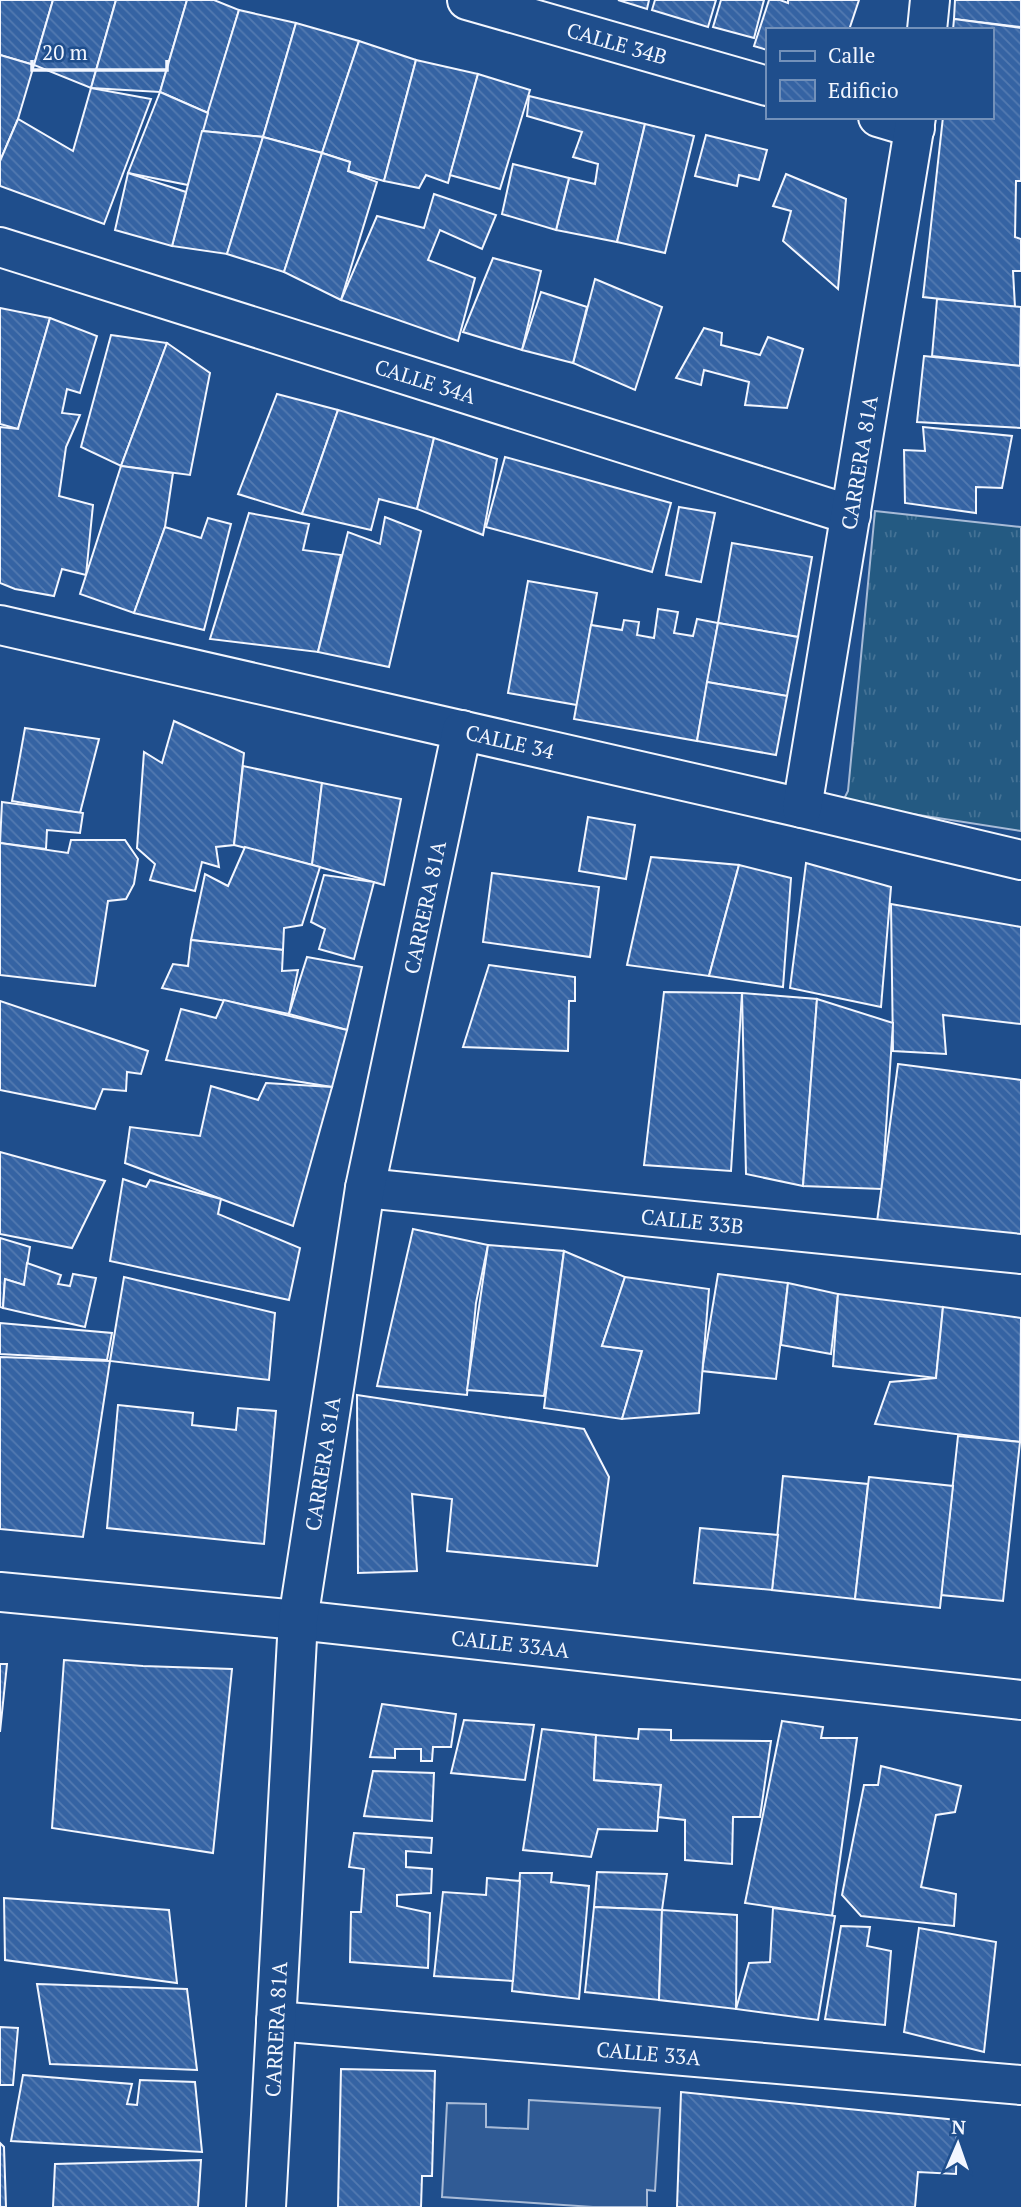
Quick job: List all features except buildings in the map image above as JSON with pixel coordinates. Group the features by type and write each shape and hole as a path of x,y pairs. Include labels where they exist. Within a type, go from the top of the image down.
{"street":[{"name":"CALLE 34B","path":"467,0 766,86"},
{"path":"927,28 930,0"},
{"path":"893,119 916,122"},
{"name":"CARRERA 81A","path":"802,808 916,122"},
{"name":"CALLE 34A","path":"0,247 851,515"},
{"name":"CALLE 34","path":"0,625 1021,860"},
{"name":"CARRERA 81A","path":"266,2207 298,1620 365,1188 461,730"},
{"name":"CALLE 33B","path":"365,1188 1021,1254"},
{"name":"CALLE 33AA","path":"0,1592 298,1620 1021,1700"},
{"name":"CALLE 33A","path":"276,2021 1021,2085"}],"green space":[{"path":"875,511 1021,527 1021,831 842,803 848,791"}],"shaded area":[{"path":"529,2100 660,2108 655,2191 647,2190 647,2207 593,2207 442,2197 447,2103 486,2104 486,2127 528,2129"}]}
